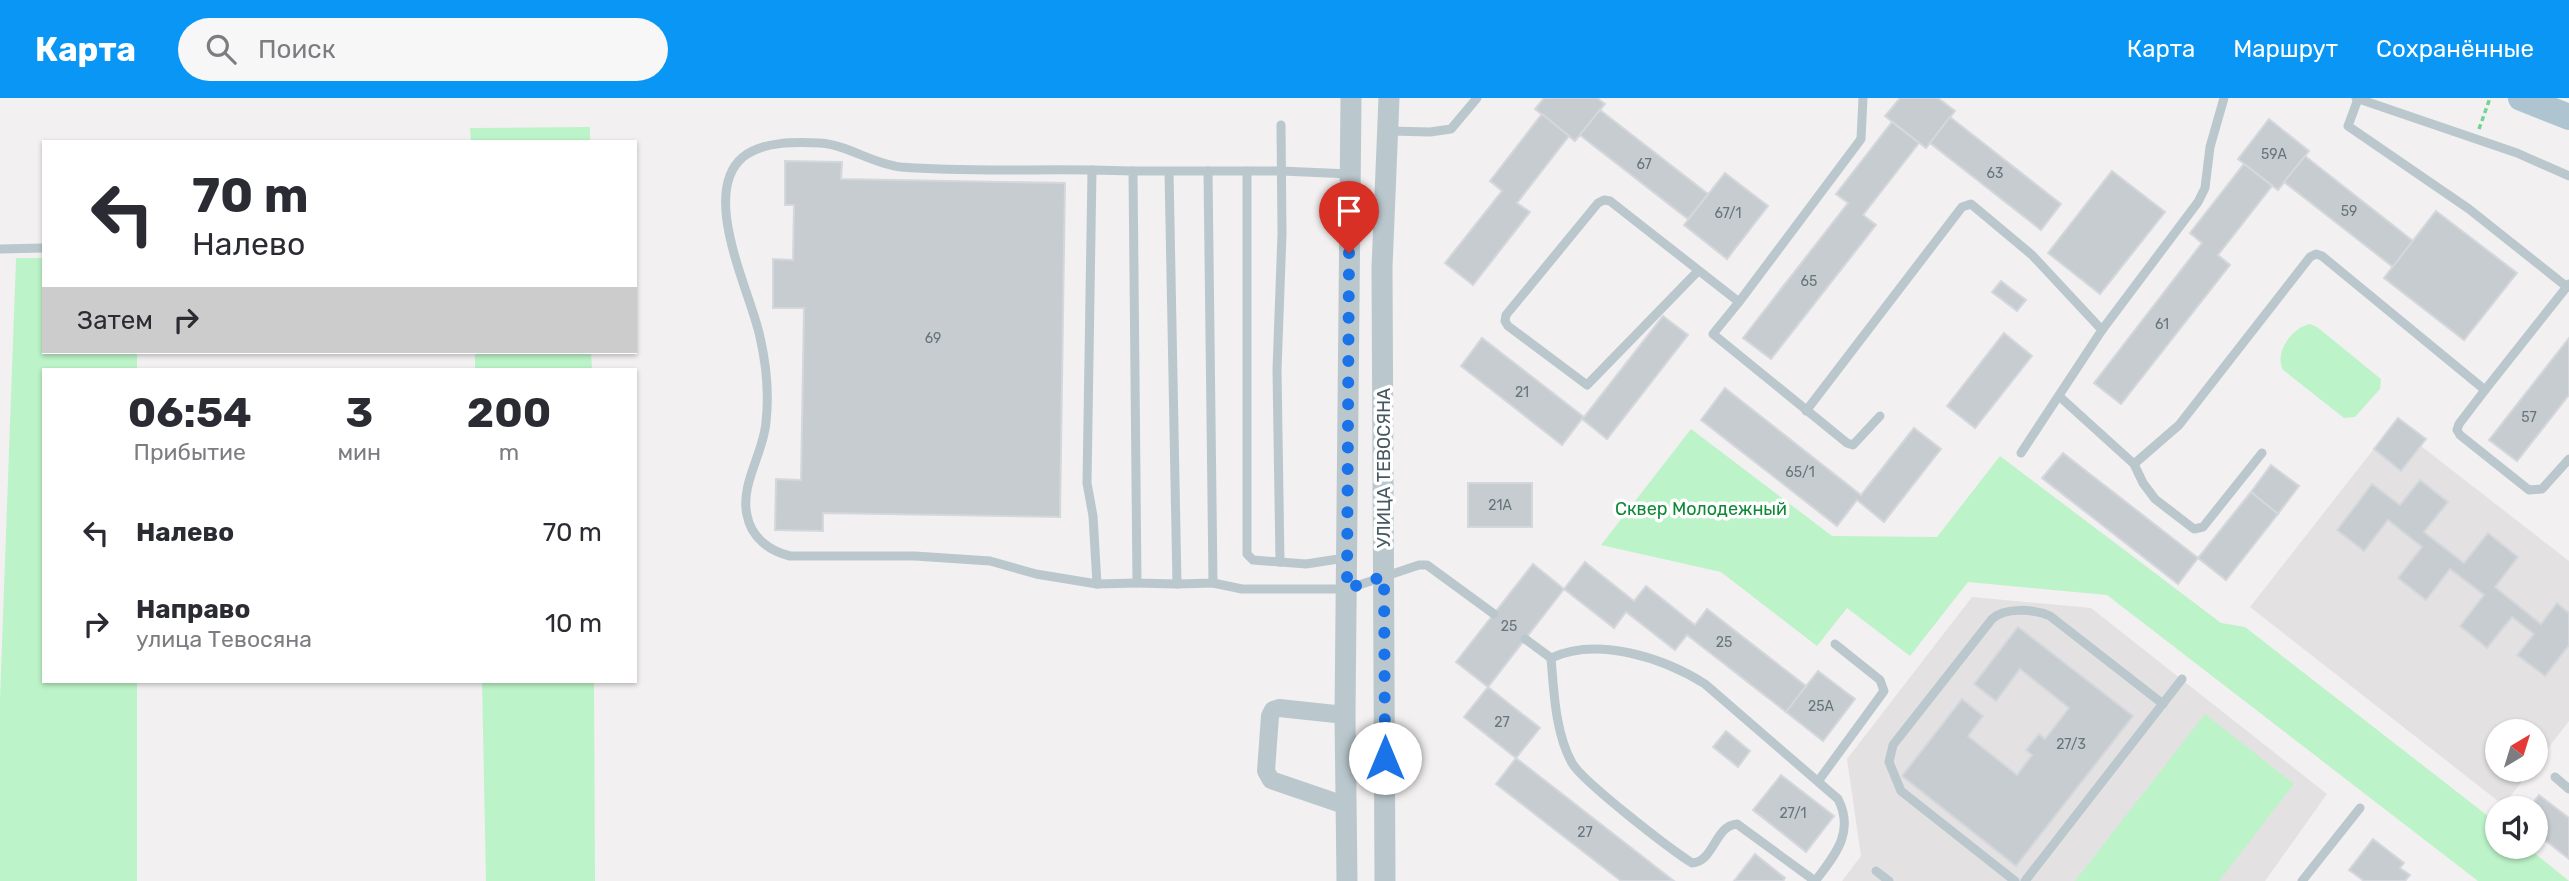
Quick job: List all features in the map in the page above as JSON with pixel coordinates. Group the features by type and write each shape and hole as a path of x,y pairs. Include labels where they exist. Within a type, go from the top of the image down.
{"main road":[{"path":"2521,98 2569,117"}],"street":[{"name":"УЛИЦА ТЕВОСЯНА","path":"1347,881 1345,715 1351,98"},
{"name":"УЛИЦА ТЕВОСЯНА","path":"1385,881 1382,267 1389,98"},
{"path":"1345,715 1279,708 1273,710 1270,716 1266,771 1271,780 1347,806"}],"lane":[{"path":"1387,131 1430,132 1451,129 1476,98"},
{"path":"1863,98 1861,139 1713,334 1806,411 1853,445 1880,416"},
{"path":"2021,453 2102,330 2198,202 2205,188 2210,147 2224,98"},
{"path":"2569,176 2518,153 2357,98 2348,126 2469,209 2568,286 2458,427 2460,435 2529,490 2543,489 2569,459"},
{"path":"1280,562 1277,370 1281,125"},
{"path":"1350,174 899,166 822,143 779,144 758,148 737,162 729,177 727,198 728,235 757,321 764,354 766,423 747,492 746,514 765,545 777,553 790,556 915,556 989,561 1036,574 1097,584 1213,583 1242,589 1347,589 1419,565 1427,565 1494,614"},
{"path":"1092,170 1087,483 1093,516 1097,584"},
{"path":"1133,171 1137,583"},
{"path":"1169,171 1177,584"},
{"path":"1208,171 1213,583"},
{"path":"1247,171 1247,549 1250,558 1280,562 1327,562 1346,557"},
{"path":"1698,271 1587,385 1505,321 1515,304 1598,202 1604,200 1610,201 1739,302"},
{"path":"1806,411 1962,207 1968,204 1974,206 2032,255 2102,330"},
{"path":"0,249 42,248"},
{"path":"2134,464 2179,425 2310,257 2316,254 2322,256 2485,390"},
{"path":"2060,397 2134,464 2155,499 2198,530 2262,453"},
{"path":"2015,881 1900,790 1889,762 1893,745 1992,619 2005,611 2050,616 2163,704"},
{"path":"1525,639 1551,658 1554,698 1561,730 1569,757 1582,775 1692,863 1703,859 1726,828 1737,824 1816,881 1838,851 1845,827 1839,799 1705,684 1686,672 1612,650 1588,647 1568,650 1551,658"},
{"path":"1819,780 1884,691 1880,680 1835,644"},
{"path":"2025,881 2182,679"},
{"path":"2555,777 2569,789"},
{"path":"2302,881 2360,808"},
{"path":"1876,871 1889,881"}],"path":[{"path":"2476,139 2490,98"}],"shaded area":[{"path":"2398,418 2426,439 2421,446 2569,561 2569,721 2548,748 2548,719 2485,719 2485,782 2522,782 2511,796 2492,796 2250,607"},
{"path":"1972,597 2091,608 2327,794 2265,881 1842,881 1861,856 1847,759"}],"green space":[{"path":"590,127 590,140 471,140 470,128"},
{"path":"16,258 42,258 42,354 137,354 137,368 42,368 42,683 137,683 137,881 0,881 0,700"},
{"path":"2310,324 2381,379 2380,389 2355,417 2344,418 2283,370 2281,356 2286,342 2296,330"},
{"path":"475,354 591,354 592,368 475,368"},
{"name":"Сквер Молодежный","path":"1691,429 1832,536 1937,537 2000,456 2221,623 2245,627 2485,814 2485,859 2542,859 2569,881 2478,881 2107,595 1968,582 1910,656 1847,608 1817,646 1721,572 1601,545"},
{"path":"482,683 594,683 595,881 486,881"},
{"path":"2205,714 2294,784 2219,881 2075,881"}],"building":[{"path":"1544,98 1597,98 1605,104 1575,141 1535,109"},
{"path":"1900,98 1938,98 1955,111 1926,148 1885,116"},
{"path":"1600,110 1708,194 1688,219 1580,135"},
{"path":"1542,114 1569,136 1517,203 1530,212 1473,285 1445,263 1502,191 1490,181"},
{"path":"1950,117 2061,204 2041,230 1930,143"},
{"path":"2269,119 2309,151 2278,190 2238,159"},
{"path":"1892,122 1919,143 1863,215 1876,225 1771,359 1743,338 1848,203 1836,194"},
{"path":"2305,156 2413,241 2393,267 2284,182"},
{"path":"785,161 842,162 841,179 1065,183 1060,517 823,513 823,531 775,530 776,479 801,480 804,308 773,308 773,259 793,260 794,205 785,205"},
{"path":"2244,164 2272,186 2218,255 2230,265 2121,404 2094,383 2202,243 2190,233"},
{"path":"2112,171 2165,212 2100,294 2048,253"},
{"path":"1725,173 1768,206 1727,259 1684,225"},
{"path":"2436,211 2517,273 2464,340 2384,278"},
{"path":"2001,281 2026,300 2017,311 1992,292"},
{"path":"1663,316 1688,335 1607,439 1582,419 1562,445 1461,366 1482,338 1584,417"},
{"path":"2004,333 2032,356 1975,428 1947,406"},
{"path":"2569,338 2569,395 2517,461 2489,440"},
{"path":"1725,388 1861,495 1914,428 1941,449 1884,522 1857,500 1837,526 1701,420"},
{"path":"2398,418 2426,439 2401,471 2374,449"},
{"path":"2063,453 2198,558 2178,584 2042,478"},
{"path":"2271,465 2299,486 2278,514 2251,492"},
{"path":"2420,480 2448,502 2424,532 2464,563 2488,533 2518,557 2495,587 2541,624 2557,603 2569,613 2569,645 2545,676 2517,655 2534,634 2512,617 2487,648 2460,626 2484,595 2450,569 2426,600 2398,578 2422,547 2388,520 2364,551 2337,530 2372,484 2400,505"},
{"path":"1468,483 1532,483 1532,527 1468,527"},
{"path":"2251,492 2278,514 2226,580 2198,558"},
{"path":"1585,562 1634,601 1646,586 1695,625 1707,609 1806,686 1786,712 1687,635 1675,650 1626,612 1614,628 1564,589"},
{"path":"1533,564 1564,589 1488,687 1456,662"},
{"path":"2018,627 2133,716 2016,866 1902,776 1962,699 1983,716 1968,736 2017,775 2032,755 2026,750 2039,734 2045,739 2069,708 2020,669 1996,701 1974,684"},
{"path":"1818,671 1855,699 1823,741 1786,712"},
{"path":"1488,687 1540,728 1516,758 1464,717"},
{"path":"1726,731 1750,751 1738,767 1713,747"},
{"path":"1516,758 1674,881 1621,881 1496,784"},
{"path":"1781,775 1834,816 1806,852 1753,810"},
{"path":"2548,802 2569,818 2569,859 2548,842"},
{"path":"2373,839 2404,863 2400,868 2410,875 2405,881 2364,881 2349,870"},
{"path":"1755,854 1785,878 1783,881 1734,881"}],"route":[{"path":"1349,253 1347,589 1384,576 1385,758"}]}
